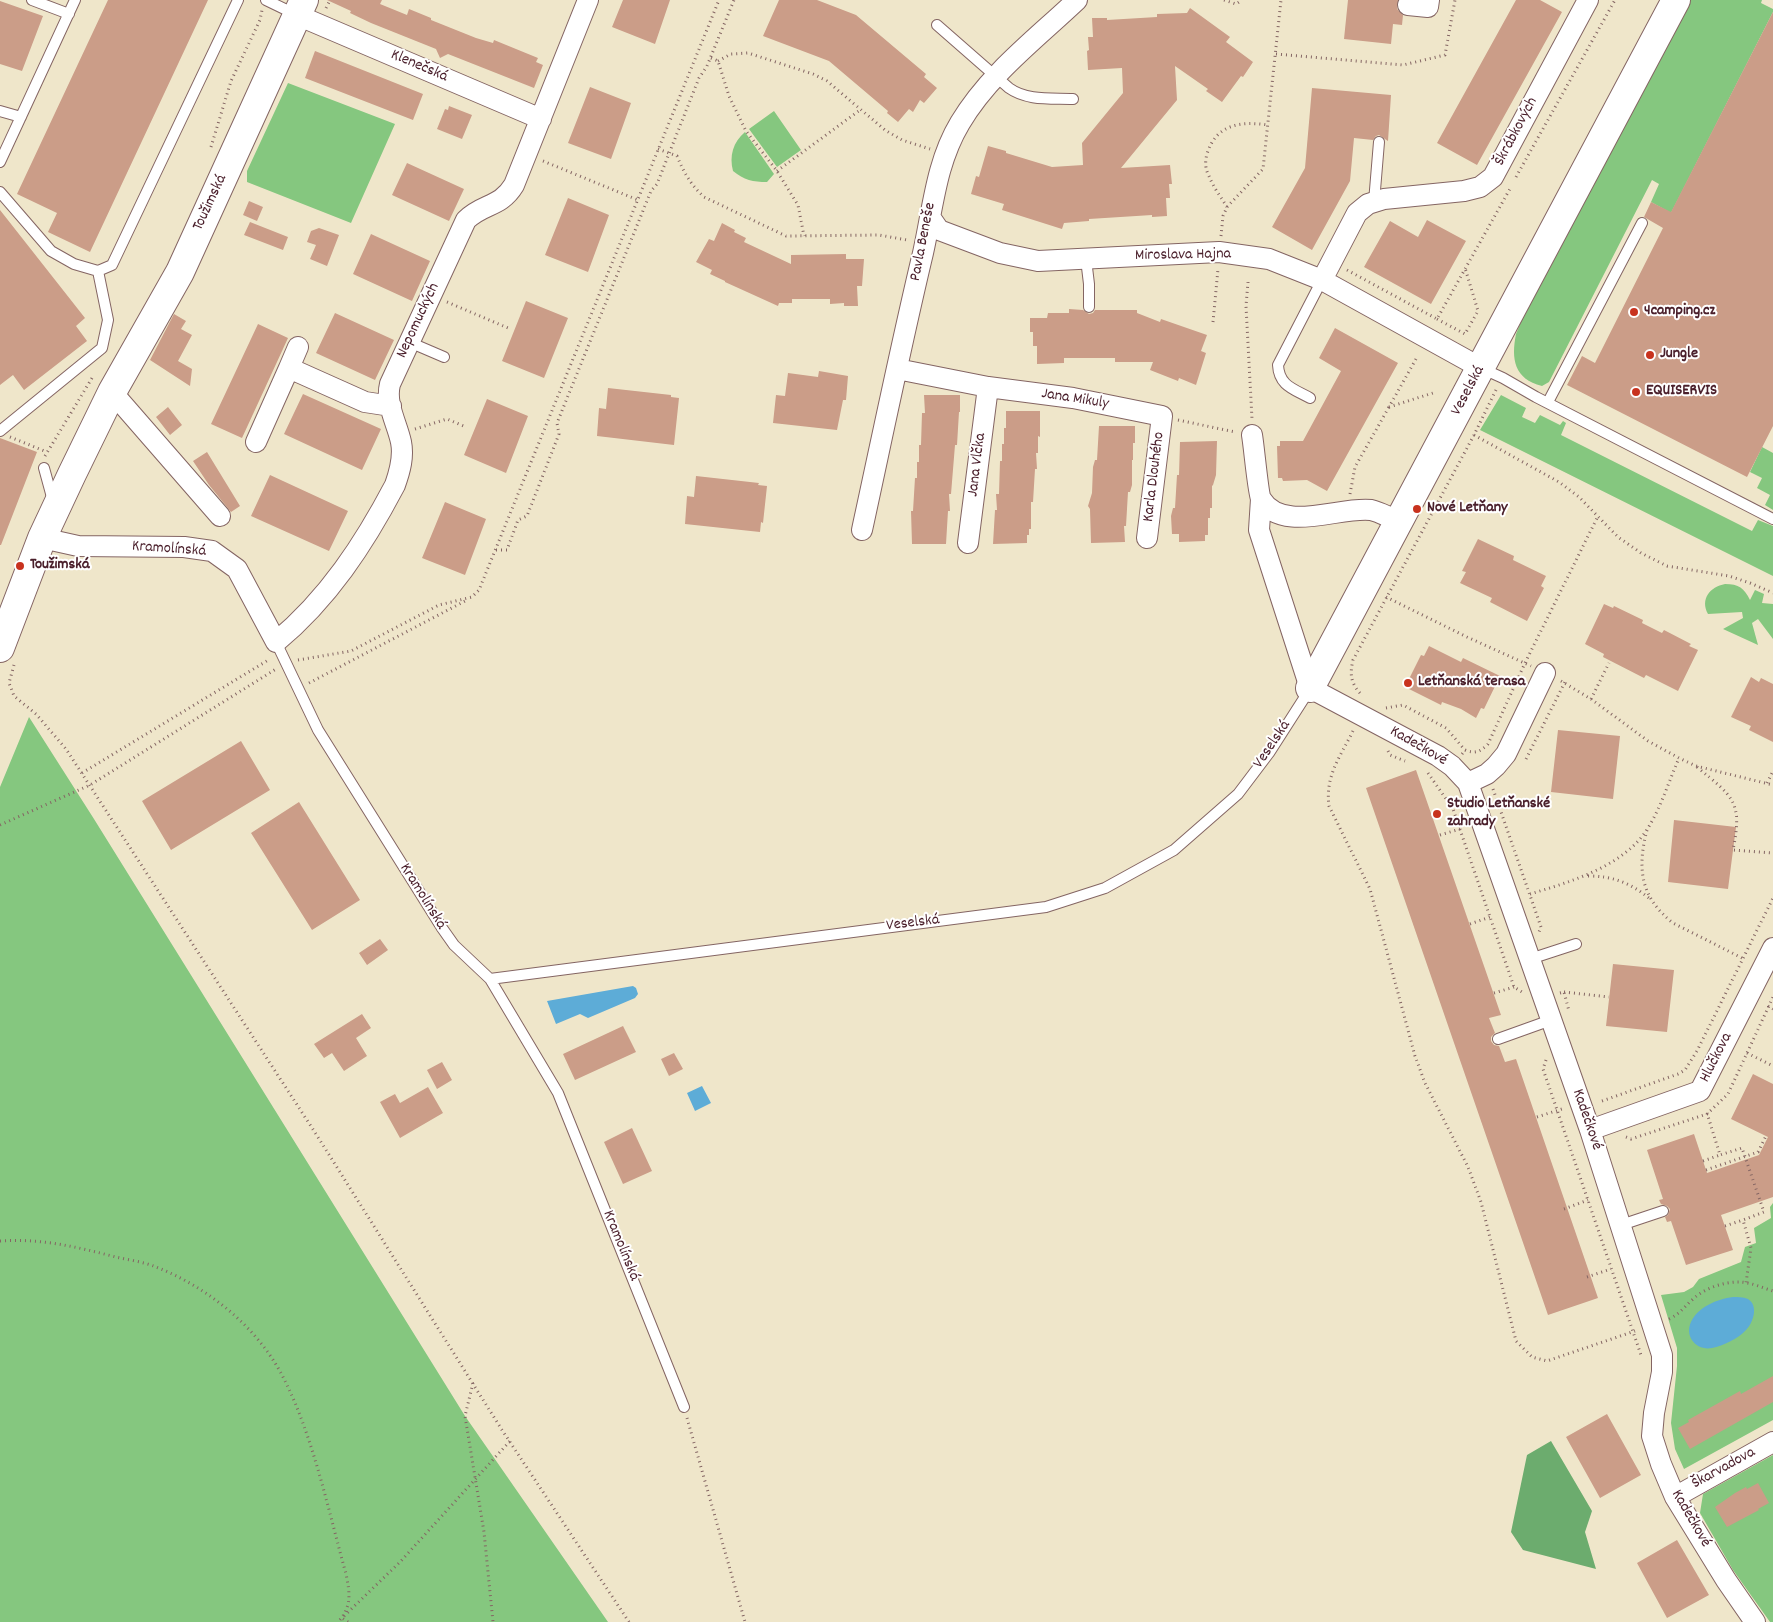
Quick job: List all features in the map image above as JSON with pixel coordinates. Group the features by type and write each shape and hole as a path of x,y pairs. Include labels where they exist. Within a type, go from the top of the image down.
{"street":[{"name":"Nepomuckých","path":"278,647 336,581 371,528 395,485 402,453 388,392 390,384 466,220 479,210 501,200 510,191 588,0"},
{"name":"Pavla Beneše","path":"862,530 925,245 933,195 944,155 960,124 979,95 996,76 1077,0"},
{"path":"1408,5 1428,7 1429,0"},
{"name":"Škrábkových","path":"1322,280 1357,213 1368,204 1384,199 1464,191 1480,187 1493,177 1588,0"},
{"name":"Veselská","path":"1310,688 1676,0"},
{"name":"Klenečská","path":"301,7 541,119"},
{"name":"Toužimská","path":"8,655 54,530 103,384 180,272 301,7"},
{"name":"Miroslava Hajna","path":"930,217 939,230 1000,253 1038,261 1219,252 1269,259 1322,280 1481,368"},
{"path":"256,442 298,346"},
{"path":"289,368 365,402 391,406"},
{"name":"Jana Mikuly","path":"897,369 988,387 1073,398 1162,416"},
{"path":"103,384 220,516"},
{"name":"Jana Vlčka","path":"968,542 988,387"},
{"name":"Karla Dlouhého","path":"1147,538 1162,416"},
{"path":"1252,435 1261,499 1259,530 1310,688"},
{"path":"1261,499 1273,511 1290,517 1371,510 1399,521"},
{"name":"Kramolínská","path":"54,530 78,546 184,547 212,551 237,570 278,647"},
{"path":"1468,783 1487,774 1506,754 1545,673"},
{"name":"Kadečkové","path":"1310,688 1438,756 1452,766 1468,783 1530,959 1546,1022 1590,1130 1654,1325 1662,1355 1662,1372 1654,1413 1652,1436 1661,1464 1675,1497 1726,1580 1755,1622"},
{"name":"Hlučkova","path":"1590,1130 1700,1091 1773,948"},
{"name":"Škarvadova","path":"1675,1497 1773,1442"}],"lane":[{"path":"32,0 69,14"},
{"path":"0,162 75,0"},
{"path":"0,192 51,251 74,264 98,271 112,265 238,0"},
{"path":"265,3 301,7"},
{"path":"937,25 1012,90 1028,97 1073,99"},
{"path":"0,111 21,117"},
{"path":"1374,202 1379,142"},
{"path":"1548,402 1642,223"},
{"path":"1086,259 1089,307"},
{"path":"4,434 102,348 108,320 98,271"},
{"path":"1310,398 1282,381 1278,374 1278,365 1322,280"},
{"path":"410,342 444,357"},
{"path":"1481,368 1773,519"},
{"path":"44,468 54,530"},
{"name":"Kramolínská","path":"278,647 318,730 442,928 454,945 490,978 558,1093 684,1407"},
{"name":"Veselská","path":"490,978 1046,907 1106,888 1174,850 1238,794 1269,753 1310,688"},
{"path":"1530,959 1576,944"},
{"path":"1498,1039 1546,1022"},
{"path":"1621,1225 1663,1211"}],"path":[{"path":"298,688 472,597 479,590 720,0"},
{"path":"495,550 507,550 518,520 527,516 559,434 557,422 651,191 658,184 699,78 711,58 734,0"},
{"path":"1224,0 1236,4 1242,0"},
{"path":"1213,322 1223,216 1227,207 1263,169 1281,0"},
{"path":"1276,54 1403,65 1445,55 1455,0"},
{"path":"210,151 231,81 260,20 265,3"},
{"path":"718,61 730,54 748,53 813,74 827,81 885,130 902,140 944,155"},
{"path":"711,58 718,61 729,96 746,131 777,171 798,205 804,236"},
{"path":"777,171 860,110"},
{"path":"1227,207 1208,176 1205,161 1210,146 1215,137 1224,130 1238,124 1268,124"},
{"path":"658,149 677,156 685,175 694,188 704,197 786,236 880,235 925,245"},
{"path":"546,152 543,161 638,200"},
{"path":"1437,319 1465,334 1478,311 1465,267"},
{"path":"1162,416 1195,425 1252,435 1246,306 1248,282"},
{"path":"431,296 508,328"},
{"path":"1352,511 1350,490 1355,467 1416,359"},
{"path":"44,468 47,452 103,384"},
{"path":"1389,407 1433,393"},
{"path":"399,434 447,419 466,427"},
{"path":"4,434 47,452"},
{"path":"1773,593 1729,576 1667,566 1641,553 1618,537 1579,497 1559,482 1474,435 1353,660 1350,673 1352,684 1359,692 1370,699 1338,759 1329,780 1327,791 1329,806 1370,889 1415,1056 1425,1083 1468,1167 1481,1202 1516,1341 1532,1357 1547,1361 1678,1315 1692,1300 1717,1285 1740,1282 1773,1291"},
{"path":"1488,744 1525,663 1598,516"},
{"path":"0,825 90,785 286,663 351,651 438,605 472,597"},
{"path":"1386,597 1565,682 1648,741 1679,758 1696,766 1773,786"},
{"path":"82,773 278,647"},
{"path":"8,655 9,683 14,696 42,721 66,749 90,785 316,1134 510,1441 629,1622"},
{"path":"1591,699 1609,663"},
{"path":"1526,758 1565,682"},
{"path":"1385,708 1403,705 1446,728 1465,750"},
{"path":"1387,748 1390,755 1408,762"},
{"path":"1679,758 1648,829 1642,849 1641,864 1645,887 1653,901 1673,923 1743,959 1763,967"},
{"path":"1696,766 1719,785 1734,803 1738,827 1733,850 1773,853"},
{"path":"1426,769 1453,809 1514,986 1534,1002 1546,1022"},
{"path":"1766,783 1773,771"},
{"path":"1440,835 1460,829"},
{"path":"1510,901 1586,876 1608,864 1629,849 1648,829"},
{"path":"1586,876 1604,876 1620,881 1637,888 1653,901"},
{"path":"1602,1101 1678,1074 1684,1070 1697,1051 1773,898"},
{"path":"1470,924 1490,917"},
{"path":"1494,993 1514,986"},
{"path":"1564,992 1609,997"},
{"path":"1768,1006 1773,1009"},
{"path":"1747,1053 1773,1066"},
{"path":"1547,1055 1544,1069 1642,1358"},
{"path":"1700,1091 1720,1155"},
{"path":"1537,1117 1558,1111"},
{"path":"1706,1170 1758,1152 1766,1136"},
{"path":"1703,1161 1742,1148 1764,1212 1725,1226"},
{"path":"1564,1209 1588,1200"},
{"path":"1743,1220 1751,1248 1746,1283"},
{"path":"0,1241 60,1243 155,1266 204,1290 225,1307 260,1342 286,1381 301,1417 315,1463 351,1598 342,1618"},
{"path":"1587,1277 1611,1268"},
{"path":"473,1383 466,1416 484,1532 493,1622"},
{"path":"684,1407 745,1622"},
{"path":"338,1622 400,1562 510,1441"},
{"path":"342,1618 348,1622"}],"green space":[{"path":"1690,0 1762,0 1761,3 1773,9 1773,12 1671,213 1651,202 1659,184 1652,180 1549,382 1542,386 1533,383 1520,373 1517,367 1514,352 1516,334 1555,240 1622,130"},
{"path":"288,83 395,124 351,223 247,182 247,171"},
{"path":"774,111 801,150 777,167 749,129"},
{"path":"745,132 774,174 767,182 749,180 733,171 733,150"},
{"path":"1501,395 1526,408 1522,417 1535,423 1540,415 1560,425 1563,421 1566,423 1561,435 1752,531 1758,520 1773,526 1773,576 1480,430"},
{"path":"1762,447 1773,453 1773,510 1765,505 1770,495 1757,488 1762,478 1750,472"},
{"path":"1725,584 1740,588 1746,592 1750,600 1755,590 1764,594 1762,603 1773,604 1773,639 1758,619 1752,623 1758,645 1723,629 1743,618 1742,612 1708,614 1705,603 1708,594 1715,588"},
{"path":"29,717 465,1416 608,1622 0,1622 0,787"},
{"path":"1773,1203 1773,1420 1684,1469 1675,1449 1671,1423 1677,1348 1661,1295 1684,1292 1693,1287 1699,1279 1741,1262 1745,1247 1756,1243 1754,1228 1771,1218 1770,1207"},
{"path":"1551,1441 1592,1511 1585,1532 1596,1569 1523,1550 1511,1532 1527,1455"},
{"path":"1773,1455 1773,1622 1770,1622 1733,1570 1700,1513 1703,1494"}],"water":[{"path":"633,986 638,994 635,998 588,1018 580,1014 556,1024 547,1001"},
{"path":"702,1086 711,1103 695,1111 687,1093"},
{"path":"1733,1297 1742,1297 1751,1302 1754,1314 1749,1327 1731,1341 1712,1348 1701,1347 1693,1342 1689,1328 1698,1312 1709,1305"}],"building":[{"path":"108,0 208,0 90,252 48,232 57,213 17,194"},
{"path":"327,0 382,0 380,4 407,15 409,9 476,38 493,43 494,40 538,58 536,62 543,65 534,88 448,54 440,58 436,49 371,23"},
{"path":"623,0 670,0 655,44 612,27"},
{"path":"779,0 817,0 856,15 926,74 924,77 937,88 924,103 920,100 913,112 909,109 898,122 887,113 888,111 829,61 763,36"},
{"path":"1348,0 1398,0 1397,9 1403,15 1402,25 1393,24 1391,44 1344,39"},
{"path":"1516,0 1540,0 1562,12 1477,165 1437,143"},
{"path":"0,1 43,16 22,71 0,64"},
{"path":"1190,8 1230,37 1226,42 1253,62 1222,102 1206,91 1208,89 1175,66 1177,100 1121,168 1170,165 1172,184 1169,184 1170,198 1166,198 1167,216 1152,217 1152,215 1089,219 1089,221 1064,223 1062,229 1002,210 1004,204 971,194 976,176 979,177 988,146 1052,167 1083,165 1082,143 1123,93 1122,68 1088,70 1088,37 1093,37 1092,18 1107,18 1107,20 1157,17 1157,14 1187,13"},
{"path":"1773,12 1773,426 1747,477 1567,385 1582,356 1595,363 1663,228 1644,217 1651,202 1671,212"},
{"path":"315,51 423,94 413,120 305,78"},
{"path":"590,87 631,103 611,159 568,143"},
{"path":"1312,88 1391,95 1388,141 1379,135 1373,140 1354,138 1350,181 1312,250 1272,227 1305,168"},
{"path":"449,106 472,115 462,139 437,129 445,109 448,110"},
{"path":"407,163 464,189 449,221 392,195"},
{"path":"568,198 609,215 588,272 545,255"},
{"path":"249,201 263,207 257,221 243,215"},
{"path":"0,210 85,318 76,326 87,341 24,390 13,375 0,385"},
{"path":"1427,220 1466,241 1431,304 1364,267 1390,221 1418,237"},
{"path":"250,222 288,237 283,250 244,235"},
{"path":"722,223 746,238 744,242 791,264 791,255 846,254 846,259 864,259 862,286 857,286 858,306 844,306 844,303 830,304 830,299 792,299 792,303 779,303 778,306 710,274 712,270 696,262 709,239 714,241"},
{"path":"319,228 339,235 327,266 310,259 316,245 307,242 311,231"},
{"path":"371,234 430,261 412,301 353,274"},
{"path":"526,301 568,318 544,378 502,361"},
{"path":"1069,309 1083,310 1089,314 1095,310 1137,310 1137,313 1160,322 1161,319 1207,335 1201,351 1206,353 1196,385 1179,378 1178,381 1150,370 1153,362 1115,362 1115,358 1064,358 1064,363 1037,364 1037,346 1033,346 1030,318 1047,318 1048,313 1069,313"},
{"path":"335,313 394,340 375,380 316,353"},
{"path":"174,314 186,321 181,329 192,335 178,361 192,369 190,386 150,360"},
{"path":"258,324 288,338 242,438 211,424"},
{"path":"1335,328 1398,363 1327,491 1307,480 1283,481 1282,478 1278,478 1277,446 1280,446 1280,441 1303,441 1341,371 1319,358"},
{"path":"819,371 848,376 846,400 843,400 837,430 773,423 776,395 785,396 788,373 818,377"},
{"path":"608,388 671,395 671,397 679,398 674,445 597,436 599,408 606,409"},
{"path":"303,394 381,429 362,470 284,434"},
{"path":"924,395 960,395 957,445 955,445 951,494 949,494 950,511 948,511 946,544 912,544 911,511 913,511 917,462 919,462 919,445 921,445 922,413 925,413"},
{"path":"487,399 528,416 506,473 464,455"},
{"path":"168,407 182,425 170,435 156,417"},
{"path":"1006,411 1040,411 1040,437 1038,436 1038,453 1036,453 1037,469 1035,469 1033,502 1031,502 1031,529 1029,529 1029,535 1027,535 1027,543 993,544 995,510 997,510 996,494 999,494 1000,461 1002,461 1004,428 1006,428"},
{"path":"1099,426 1135,426 1132,485 1130,492 1128,492 1126,526 1124,526 1125,542 1091,543 1090,509 1088,506 1092,493 1093,467 1095,460 1097,460"},
{"path":"0,438 37,452 1,545 0,545"},
{"path":"1217,441 1216,475 1212,486 1212,508 1210,508 1210,518 1208,518 1208,535 1205,535 1205,541 1179,542 1179,534 1172,534 1171,516 1173,508 1175,508 1180,442"},
{"path":"207,452 240,506 231,512 209,485 193,461"},
{"path":"270,475 348,511 329,551 251,516"},
{"path":"696,476 759,483 758,485 767,486 763,523 761,522 760,532 685,524 687,496 694,497"},
{"path":"445,502 486,519 465,575 422,558"},
{"path":"1478,539 1514,556 1513,560 1546,576 1541,586 1544,588 1527,621 1490,602 1492,598 1460,583 1466,572 1462,571"},
{"path":"1604,604 1613,608 1614,606 1643,620 1642,623 1662,633 1664,630 1691,644 1689,646 1698,650 1678,691 1646,675 1644,678 1603,657 1604,654 1585,644"},
{"path":"1429,646 1461,662 1463,658 1500,676 1484,709 1481,708 1476,718 1461,709 1442,702 1441,705 1405,687 1421,655 1424,656"},
{"path":"1751,677 1759,682 1761,678 1773,684 1773,742 1749,730 1751,726 1731,717"},
{"path":"1558,730 1620,736 1613,799 1551,792"},
{"path":"241,741 270,790 171,850 142,801"},
{"path":"1416,770 1501,1015 1489,1018 1495,1033 1491,1037 1491,1041 1494,1045 1499,1046 1505,1062 1516,1059 1598,1298 1548,1315 1366,788"},
{"path":"299,802 360,900 312,930 251,833"},
{"path":"1674,820 1736,827 1728,889 1668,882"},
{"path":"380,939 388,950 367,965 359,953"},
{"path":"1613,964 1674,970 1667,1032 1606,1026"},
{"path":"362,1014 371,1028 356,1038 367,1056 344,1071 332,1053 324,1058 314,1044"},
{"path":"623,1026 636,1052 575,1080 563,1054"},
{"path":"674,1053 683,1069 669,1076 661,1059"},
{"path":"442,1062 452,1080 437,1089 427,1070"},
{"path":"1753,1074 1773,1084 1773,1197 1721,1215 1733,1250 1686,1265 1671,1221 1667,1222 1665,1217 1670,1209 1661,1204 1659,1200 1663,1199 1647,1150 1694,1134 1707,1173 1759,1155 1768,1137 1731,1119"},
{"path":"428,1087 443,1113 400,1138 380,1102 395,1094 400,1103"},
{"path":"632,1128 652,1171 623,1184 604,1142"},
{"path":"1773,1376 1773,1402 1690,1449 1678,1428 1689,1422 1688,1420 1740,1391 1741,1394"},
{"path":"1607,1414 1641,1475 1600,1498 1566,1437"},
{"path":"1758,1483 1769,1503 1727,1527 1715,1507 1735,1493"},
{"path":"1677,1540 1709,1595 1667,1618 1637,1563"}],"place":[{"name":"4camping.cz","path":"1634,312"},
{"name":"Jungle","path":"1650,355"},
{"name":"EQUISERVIS","path":"1636,392"},
{"name":"Nové Letňany","path":"1417,509"},
{"name":"Toužimská","path":"20,566"},
{"name":"Letňanská terasa","path":"1408,683"},
{"name":"Studio Letňanské zahrady","path":"1437,814"}]}
